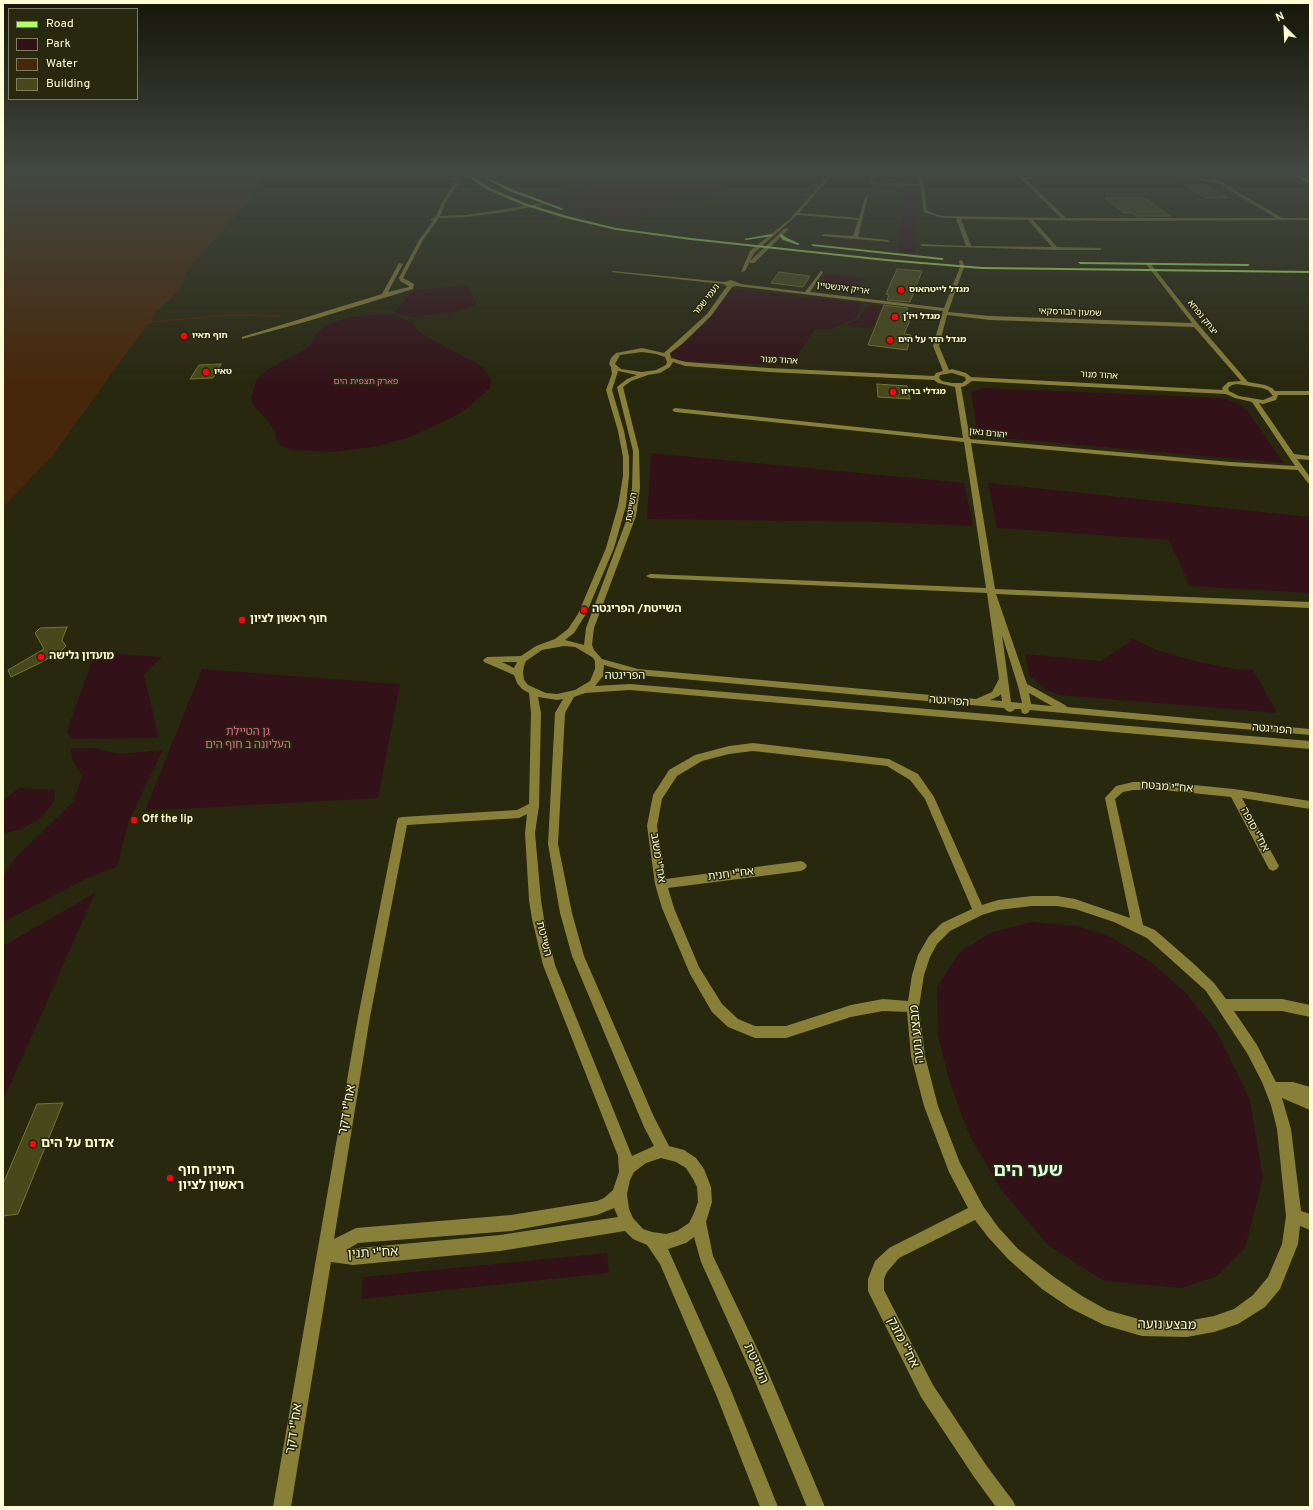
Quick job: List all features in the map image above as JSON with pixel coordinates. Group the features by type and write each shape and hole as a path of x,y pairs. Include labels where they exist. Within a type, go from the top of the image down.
{"main road":[{"path":"725,242 962,267 1154,271 1310,272"},
{"path":"780,242 947,259"},
{"path":"794,242 798,244"},
{"path":"737,244 752,252"},
{"path":"759,254 792,250"},
{"path":"954,260 975,261"},
{"path":"1077,263 1251,265"}],"street":[{"path":"409,250 414,242"},
{"path":"244,338 410,288 412,285 402,280 402,275 420,242"},
{"name":"נעמי שמר","path":"743,271 752,252 762,242"},
{"name":"נעמי שמר","path":"664,369 670,362 667,352 680,343 699,326 743,271 759,254 774,242"},
{"path":"967,242 969,247"},
{"path":"1050,242 1056,249"},
{"path":"922,245 1100,249"},
{"path":"384,295 406,256"},
{"path":"946,371 936,346 945,312 962,267 961,261"},
{"name":"יצחק נפחא","path":"1148,264 1196,326 1245,382"},
{"name":"אריק אינשטיין","path":"613,272 734,284 945,312"},
{"path":"807,293 821,272"},
{"path":"389,286 392,289 405,290"},
{"name":"שמעון הבורסקאי","path":"945,312 990,318 1196,326"},
{"name":"נעמי שמר","path":"614,367 612,361 618,354 664,346 699,326"},
{"name":"אהוד מנור","path":"642,350 657,352 676,362 693,364 769,370 936,378 945,384 958,385"},
{"name":"אהוד מנור","path":"646,374 693,364"},
{"path":"614,367 626,372 646,374"},
{"name":"השייטת","path":"550,645 566,635 582,614 610,548 622,507 626,476 626,457 621,431 609,390 615,374 614,367"},
{"path":"936,378 938,374 946,371 959,373 969,379 967,383 958,385 991,591 1007,705 1020,720 1027,706 1023,686 991,591"},
{"name":"השייטת","path":"590,652 588,640 590,628 632,516 636,488 636,451 620,387 629,380 646,374"},
{"name":"אהוד מנור","path":"969,379 1227,392 1237,397 1255,402"},
{"path":"1227,392 1225,388 1230,383 1245,382 1263,386 1274,393 1310,393"},
{"path":"1255,402 1263,402 1274,399 1276,396 1274,393"},
{"path":"1255,402 1310,482"},
{"name":"יהורם גאון","path":"675,410 967,441 1230,464 1300,468"},
{"path":"1292,456 1310,458"},
{"path":"650,576 1310,605"},
{"path":"564,643 577,645 590,652 599,661 600,669 598,676 593,683 585,690 570,695 557,697 544,696 533,692 522,684 518,673 519,666 523,659 539,648 564,643"},
{"path":"518,673 488,660 523,659"},
{"name":"הפריגטה","path":"599,661 638,672 1310,732"},
{"path":"976,703 996,694 1004,680"},
{"path":"1023,686 1037,695 1069,710"},
{"name":"הפריגטה","path":"585,690 630,687 1310,745"},
{"name":"השייטת","path":"533,692 536,713 534,806 530,833 535,900 542,941 549,965 625,1156 626,1173"},
{"path":"570,695 560,713 553,828 553,844 566,913 571,934 586,976 649,1122 665,1152"},
{"name":"אח\"י משגב","path":"913,1007 883,1005 850,1011 786,1032 755,1032 732,1023 717,1008 694,970 668,908 661,884 652,826 657,798 673,773 699,758 730,750 753,747 889,763 914,777 929,797 979,911"},
{"name":"אח\"י מבטח","path":"1138,927 1110,798 1120,789 1133,786 1163,786 1234,793 1310,805"},
{"name":"אח\"י סופה","path":"1234,793 1273,866"},
{"path":"511,814 519,814 534,806"},
{"path":"511,814 520,818 530,833"},
{"name":"אח\"י דקר","path":"282,1507 364,1017 402,821 511,814"},
{"name":"אח\"י חנית","path":"661,884 801,866"},
{"name":"מבצע נועה","path":"1032,900 1057,901 1075,904 1111,915 1138,927 1151,934 1190,968 1210,988 1223,1005 1252,1049 1271,1087 1278,1105 1284,1129 1294,1216 1290,1244 1274,1283 1259,1301 1238,1316 1214,1324 1187,1329 1142,1328 1104,1317 1076,1302 1048,1283 1014,1254 993,1232 978,1211 954,1167 931,1106 918,1056 913,1007 918,976 924,955 933,940 946,927 979,911 1013,902 1032,900"},
{"path":"1223,1005 1282,1005 1310,1011"},
{"path":"1271,1087 1293,1089 1310,1094"},
{"path":"1271,1087 1310,1103"},
{"path":"653,1152 665,1152 680,1155 691,1163 699,1174 704,1187 705,1202 701,1216 694,1228 681,1238 666,1242 652,1240 638,1234 628,1223 622,1209 620,1194 626,1173 630,1167 640,1158 653,1152"},
{"name":"אח\"י תנין","path":"325,1252 356,1236 511,1223 597,1208 609,1203 620,1194"},
{"name":"אח\"י מזנק","path":"978,1211 894,1253 881,1267 876,1279 876,1291 927,1391 980,1472 1007,1507"},
{"path":"1294,1216 1310,1222"},
{"name":"השייטת","path":"698,1221 706,1257 762,1379 816,1507"},
{"name":"אח\"י תנין","path":"325,1252 353,1258 477,1246 628,1223"},
{"path":"652,1240 665,1259 724,1394 769,1507"}],"green space":[{"path":"899,242 916,242 915,254 898,252"},
{"path":"826,274 864,278 857,295 818,290"},
{"path":"467,285 477,305 455,312 413,317 394,312 413,291"},
{"path":"735,289 863,303 856,318 831,329 815,329 791,365 680,361 671,356 671,353 677,350 705,324 729,292"},
{"path":"873,305 900,308 900,310 881,308 872,329 845,325 859,319 865,307"},
{"name":"פארק תצפית הים","path":"384,314 395,315 412,323 418,331 478,364 491,379 490,388 466,409 449,419 410,437 379,446 334,452 291,450 280,445 276,439 275,431 253,405 251,397 257,379 267,370 306,349 313,342 318,332 326,325 351,317"},
{"path":"983,388 1222,398 1240,404 1246,409 1284,463 978,436 971,392"},
{"path":"651,453 964,483 973,526 878,522 647,519"},
{"path":"988,483 1310,517 1310,593 1190,586 1169,540 997,528"},
{"path":"1131,638 1159,651 1203,663 1235,669 1253,670 1277,713 1060,695 1048,691 1030,676 1025,654 1101,661 1127,644"},
{"path":"95,652 162,657 144,675 159,738 72,739 67,731"},
{"name":"גן הטיילת העליונה ב חוף הים","path":"202,669 400,684 378,798 145,811"},
{"path":"71,748 93,748 119,754 163,750 129,820 117,867 90,877 3,922 3,877 16,857 73,802 82,776 72,760"},
{"path":"19,788 55,790 54,802 38,820 20,830 3,833 3,800"},
{"path":"95,893 3,1101 3,946"},
{"path":"1032,922 1077,926 1111,937 1152,963 1187,994 1217,1032 1250,1100 1263,1178 1245,1248 1217,1276 1182,1288 1104,1281 1048,1245 1000,1188 968,1132 949,1080 938,1036 937,987 959,953 990,933"},
{"path":"607,1253 609,1273 361,1299 363,1277"}],"water":[{"path":"3,242 212,242 188,268 179,291 157,311 52,456 3,507"}],"building":[{"path":"897,269 922,271 910,302 887,300 889,295 886,294"},
{"path":"779,272 810,276 803,287 771,283"},
{"path":"884,305 908,308 906,312 913,313 904,334 911,335 907,350 868,345"},
{"name":"טאיו","path":"221,364 213,378 190,379 199,365"},
{"name":"מגדלי בריזו","path":"877,384 907,386 910,399 878,397"},
{"name":"מועדון גלישה","path":"67,627 62,640 66,646 61,651 11,677 8,670 44,649 35,633 40,628"},
{"name":"אדום על הים","path":"63,1103 18,1214 3,1216 3,1184 37,1104"}],"waterway":[{"path":"149,322 230,315 280,316"}],"place":[{"name":"מגדל לייטהאוס","path":"901,290"},
{"name":"מגדל ויז'ן","path":"895,317"},
{"name":"חוף תאיו","path":"184,336"},
{"name":"מגדל הדר על הים","path":"890,340"},
{"name":"טאיו","path":"206,372"},
{"name":"מגדלי בריזו","path":"893,392"},
{"name":"השייטת/ הפריגטה","path":"584,610"},
{"name":"חוף ראשון לציון","path":"242,620"},
{"name":"מועדון גלישה","path":"41,657"},
{"name":"Off the lip","path":"134,820"},
{"name":"אדום על הים","path":"33,1144"},
{"name":"חיניון חוף ראשון לציון","path":"170,1178"}],"district":[{"name":"שער הים","path":"1028,1172"}]}
